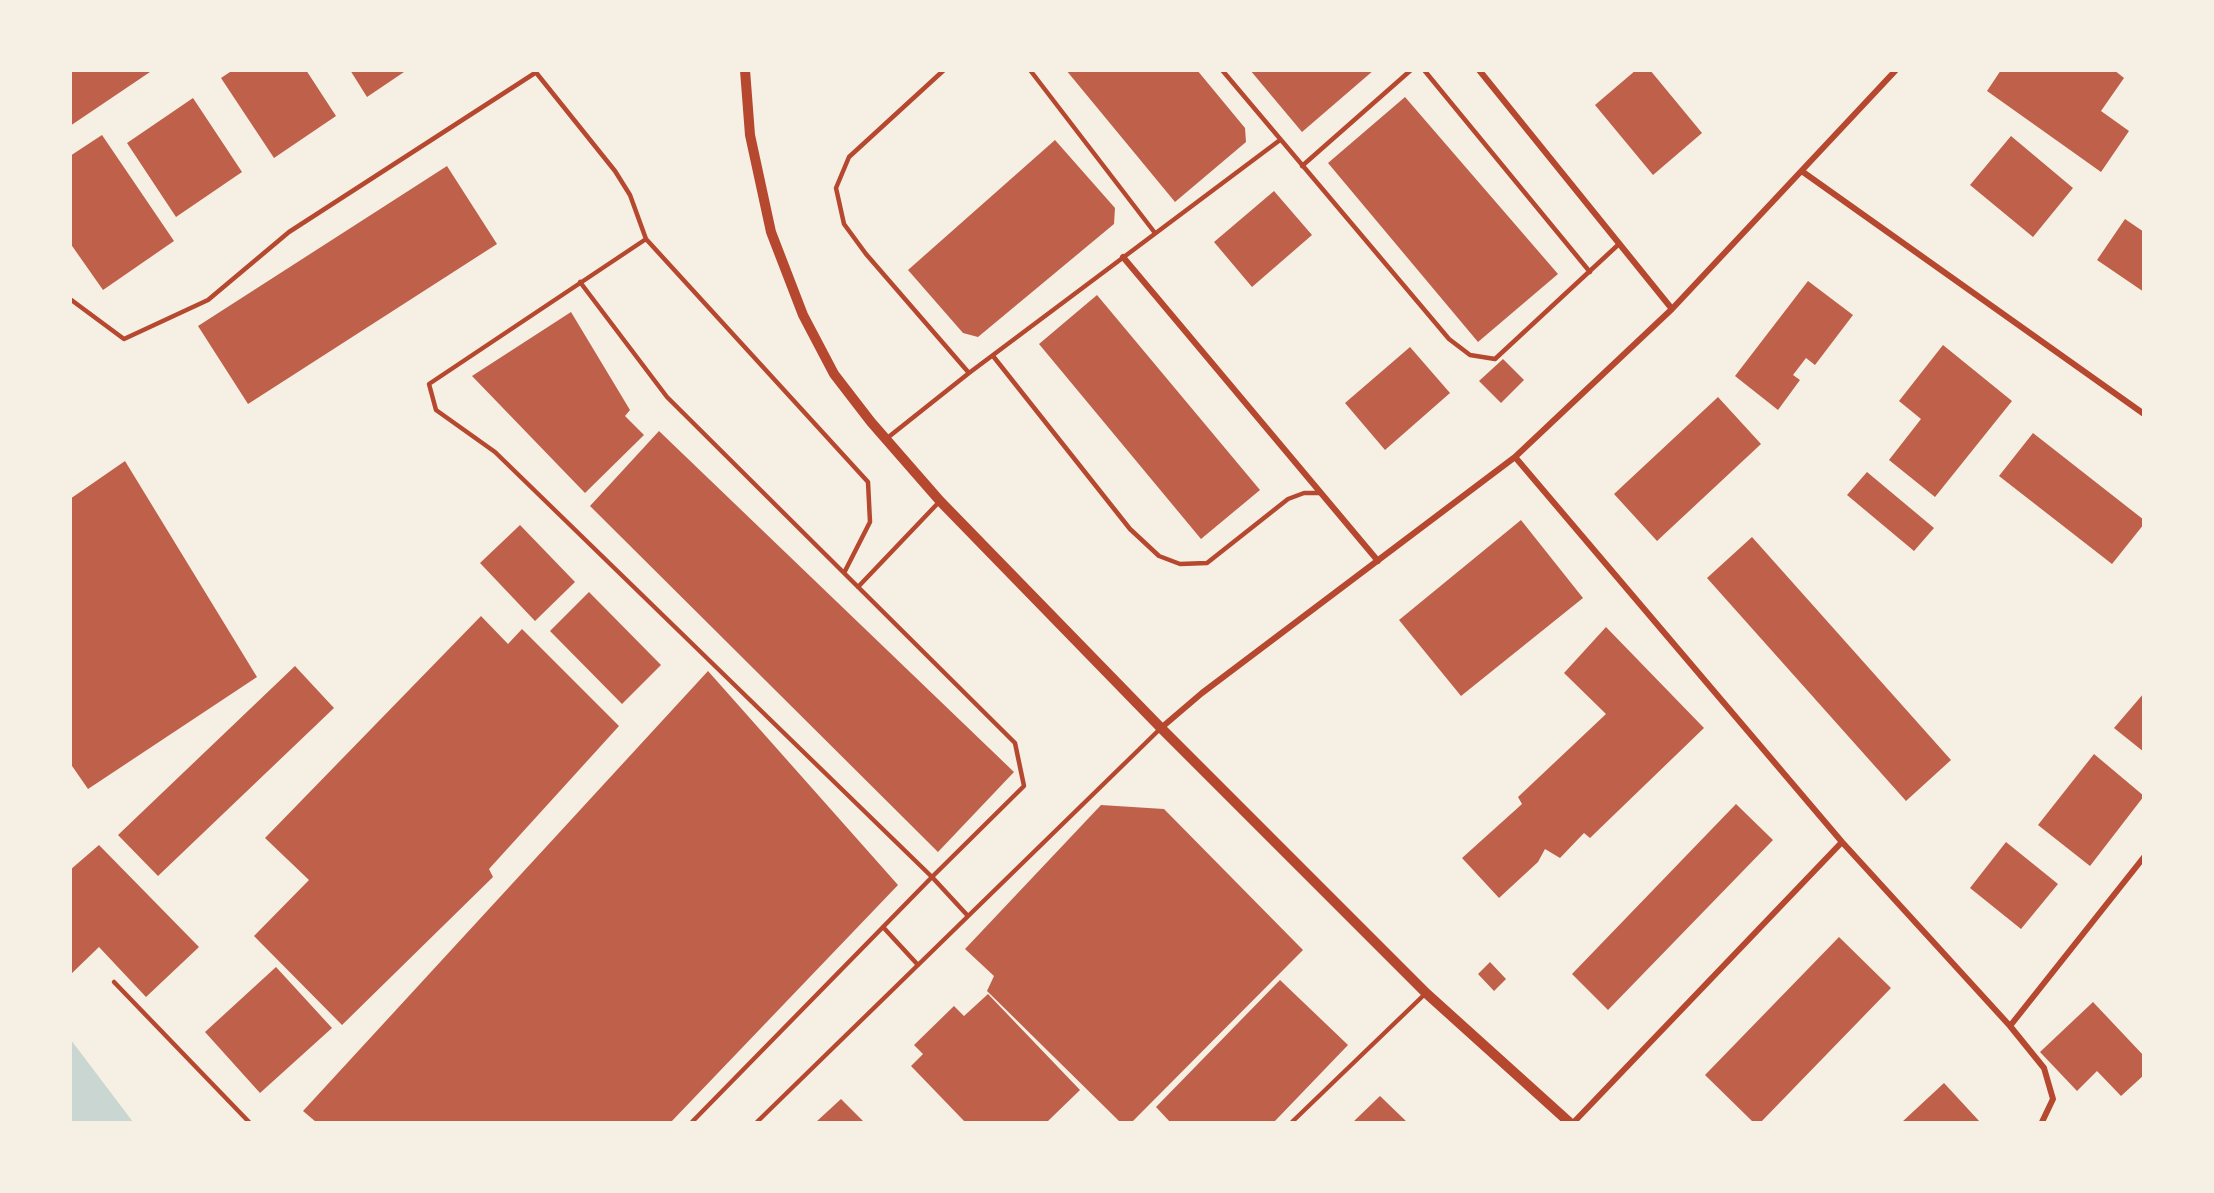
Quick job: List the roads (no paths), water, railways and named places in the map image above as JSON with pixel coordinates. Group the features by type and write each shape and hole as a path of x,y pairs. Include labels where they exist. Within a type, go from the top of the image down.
{"street":[{"path":"1479,70 1672,309"},
{"path":"1161,728 1202,693 1515,457 1672,309 1803,172 1896,70"},
{"path":"745,76 750,135 771,232 803,315 834,374 885,439 940,501 1161,728 1426,993 1569,1122"},
{"path":"1803,172 2144,414"},
{"path":"1124,257 1378,561"},
{"path":"1515,457 1842,842 2010,1026 2044,1068 2053,1099 2042,1122"},
{"path":"1574,1122 1842,842"},
{"path":"2010,1026 2144,857"}],"lane":[{"path":"944,70 849,157 836,188 844,224 866,254 969,373"},
{"path":"1030,70 1155,233"},
{"path":"1222,70 1449,339 1470,356 1495,359 1619,244"},
{"path":"1302,166 1411,70"},
{"path":"1424,70 1590,272"},
{"path":"70,299 124,339 208,300 289,232 534,72 615,171 630,195 646,239 868,482 870,522 844,573"},
{"path":"885,439 969,373 1280,140"},
{"path":"646,239 429,384 436,410 495,452 932,877 968,916"},
{"path":"580,282 667,397 1015,743 1024,786 692,1122"},
{"path":"993,356 1130,529 1159,556 1180,564 1207,563 1288,499 1304,493 1320,493"},
{"path":"858,587 940,501"},
{"path":"757,1122 1161,728"},
{"path":"883,927 918,965"},
{"path":"114,982 249,1122"},
{"path":"1292,1122 1426,993"}]}
